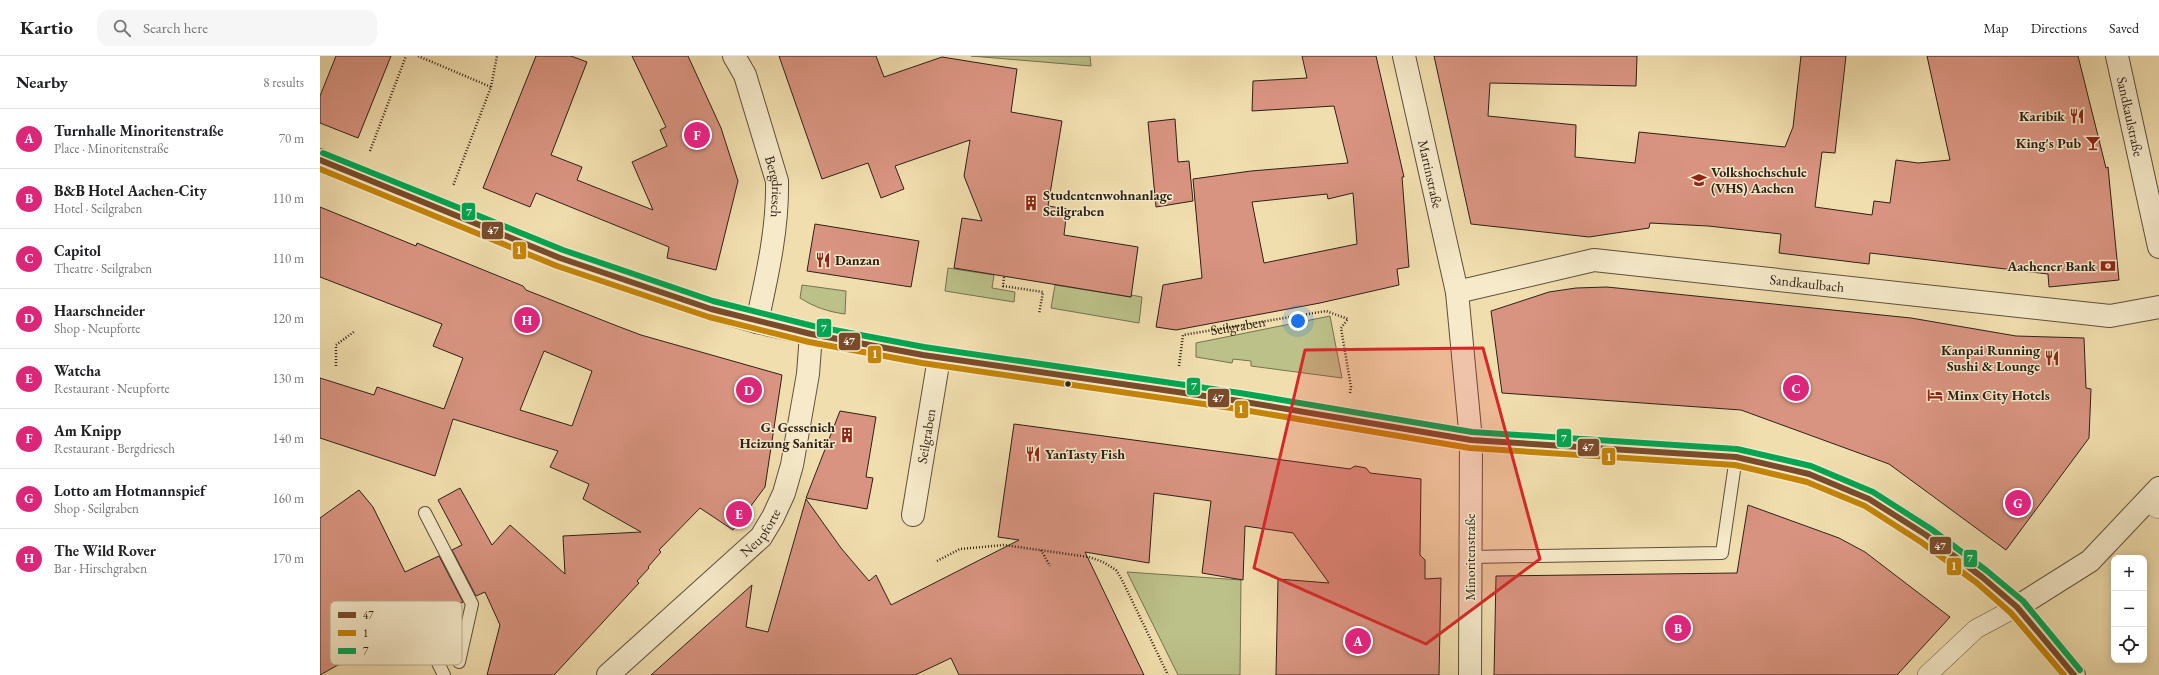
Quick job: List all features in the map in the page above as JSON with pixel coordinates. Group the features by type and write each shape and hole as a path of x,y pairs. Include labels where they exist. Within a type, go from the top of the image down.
{"street":[{"name":"Bergdriesch","path":"734,56 745,75 777,181 777,198 772,248 757,322"},
{"name":"Martinstraße","path":"1404,56 1457,292"},
{"name":"Sandkaulstraße","path":"2117,56 2159,247"},
{"path":"320,160 560,258 757,322 811,334 939,358 1345,418 1471,440 1736,457 1809,474 1869,499 1926,535 1982,577 2017,607 2074,675"},
{"name":"Sandkaulbach","path":"1457,292 1594,260 2110,316 2159,308"},
{"path":"1457,292 1471,440"},
{"name":"Neupforte","path":"608,675 761,537 773,517 784,493 792,465 808,374 811,334"},
{"name":"Seilgraben","path":"913,515 939,358"},
{"name":"Minoritenstraße","path":"1470,675 1471,440"},
{"path":"1927,675 1976,629 2017,607 2090,561 2155,500"}],"lane":[{"path":"1471,557 1722,553 1736,457"},
{"path":"425,513 472,604 462,649"},
{"path":"439,665 444,675"}],"path":[{"path":"360,176 406,56"},
{"path":"418,56 491,87"},
{"path":"444,210 491,87 497,56"},
{"path":"1004,277 1003,286 1042,292 1040,314"},
{"name":"Seilgraben","path":"1174,392 1184,335 1326,311 1348,319 1341,328 1351,387 1345,418"},
{"path":"336,366 336,345 355,331"},
{"path":"937,561 960,549 1004,545 1089,557 1103,562 1116,570 1168,675"},
{"path":"1041,550 1050,566"}],"highlighted area":[{"path":"1483,348 1540,559 1426,644 1254,568 1305,350"}],"green space":[{"path":"971,56 1090,56 1091,66"},
{"path":"948,268 994,275 992,288 1015,292 1014,302 945,291"},
{"path":"802,285 846,291 845,314 822,309 800,298"},
{"path":"1055,285 1131,297 1131,295 1142,297 1139,323 1051,308"},
{"path":"1330,316 1342,378 1251,366 1251,361 1233,359 1232,363 1196,357 1196,343"},
{"path":"1127,572 1241,580 1240,675 1178,675"}],"building":[{"path":"336,56 391,56 358,138 320,123 320,96"},
{"path":"536,56 571,56 587,62 551,155 582,167 577,180 653,210 632,162 667,146 660,130 666,127 632,56 688,56 721,128 738,181 716,270 667,258 669,247 536,193 530,207 483,188"},
{"path":"779,56 876,56 884,77 942,57 1017,69 1011,112 1062,121 1048,206 1067,209 1064,235 1138,247 1131,297 954,268 962,218 982,221 964,176 970,140 895,166 904,189 881,198 868,163 822,179"},
{"path":"1302,56 1376,56 1404,177 1402,177 1409,267 1397,269 1399,285 1320,303 1176,330 1156,327 1163,285 1202,278 1193,179 1251,171 1348,163 1334,106 1252,111 1253,81 1307,78","holes":["1353,193 1357,244 1264,263 1252,202 1327,194 1328,199"]},
{"path":"1434,56 1637,56 1636,86 1490,83 1488,116 1576,125 1575,157 1635,163 1639,132 1785,147 1793,127 1801,56 1846,56 1835,153 1822,152 1815,207 1872,215 1874,201 1890,203 1896,160 1918,163 1950,160 1927,56 2078,56 2106,168 2108,167 2119,280 2049,287 2048,274 1870,253 1869,264 1779,253 1781,234 1708,226 1650,223 1649,228 1589,237 1471,224"},
{"path":"1175,119 1178,162 1189,161 1193,201 1156,207 1148,122"},
{"path":"320,207 416,246 417,243 523,286 526,290 641,335 782,375 765,487 733,530 700,508 659,550 661,552 637,581 639,583 554,675 487,675 500,625 485,592 476,596 452,550 462,545 438,500 460,488 492,545 510,525 565,574 563,536 641,532 583,499 589,484 550,467 558,451 453,419 435,476 320,438 320,378 374,395 377,387 444,409 463,358 433,346 442,324 320,277","holes":["544,351 592,371 572,426 520,410"]},
{"path":"815,224 919,241 911,287 807,271"},
{"path":"1607,287 1911,318 2016,336 2084,338 2086,388 2091,389 2089,438 2006,550 1889,464 1741,410 1502,393 1491,311 1549,292 1576,288"},
{"path":"840,411 876,417 866,477 873,478 867,509 806,498"},
{"path":"1014,424 1350,469 1355,466 1366,468 1370,473 1421,479 1420,555 1425,560 1425,579 1441,578 1439,675 1276,675 1278,579 1329,583 1293,533 1245,526 1243,580 1202,573 1211,501 1154,493 1149,563 1085,552 1144,675 959,675 951,658 915,675 651,675 752,585 746,627 768,632 806,499 841,548 869,581 876,575 891,605 1019,540 998,537"},
{"path":"359,490 373,507 405,572 439,556 463,602 330,601 330,665 338,665 320,675 320,518"},
{"path":"1748,505 1839,538 1865,552 1950,617 1897,675 1494,675 1496,576 1737,573"}],"transit line":[{"name":"7","path":"323,153 563,250 713,301 813,326 924,347 1240,393 1472,432 1737,449 1811,466 1873,492 1931,529 1987,571 2023,601 2080,670"},
{"name":"47","path":"320,160 560,258 711,309 811,334 923,355 1239,401 1471,440 1736,457 1809,474 1869,499 1926,535 1982,577 2017,607 2074,675"},
{"name":"1","path":"320,169 557,266 709,317 809,342 922,363 1238,409 1470,448 1735,465 1807,482 1865,506 1921,542 1977,583 2011,613 2064,675"}],"place":[{"name":"Karibik","path":"2077,116"},
{"name":"Am Knipp","path":"697,135"},
{"name":"King's Pub","path":"2093,143"},
{"name":"Volkshochschule (VHS) Aachen","path":"1699,180"},
{"name":"Studentenwohnanlage Seilgraben","path":"1031,203"},
{"name":"Danzan","path":"823,260"},
{"name":"Aachener Bank","path":"2108,266"},
{"name":"The Wild Rover","path":"527,320"},
{"name":"Kanpai Running Sushi & Lounge","path":"2052,358"},
{"name":"Capitol","path":"1796,388"},
{"name":"Haarschneider","path":"749,390"},
{"name":"Minx City Hotels","path":"1935,395"},
{"name":"G. Gessenich Heizung Sanitär","path":"847,435"},
{"name":"YanTasty Fish","path":"1033,454"},
{"name":"Lotto am Hotmannspief","path":"2018,503"},
{"name":"Watcha","path":"739,514"},
{"name":"B&B Hotel Aachen-City","path":"1678,628"},
{"name":"Turnhalle Minoritenstraße","path":"1358,641"}]}
